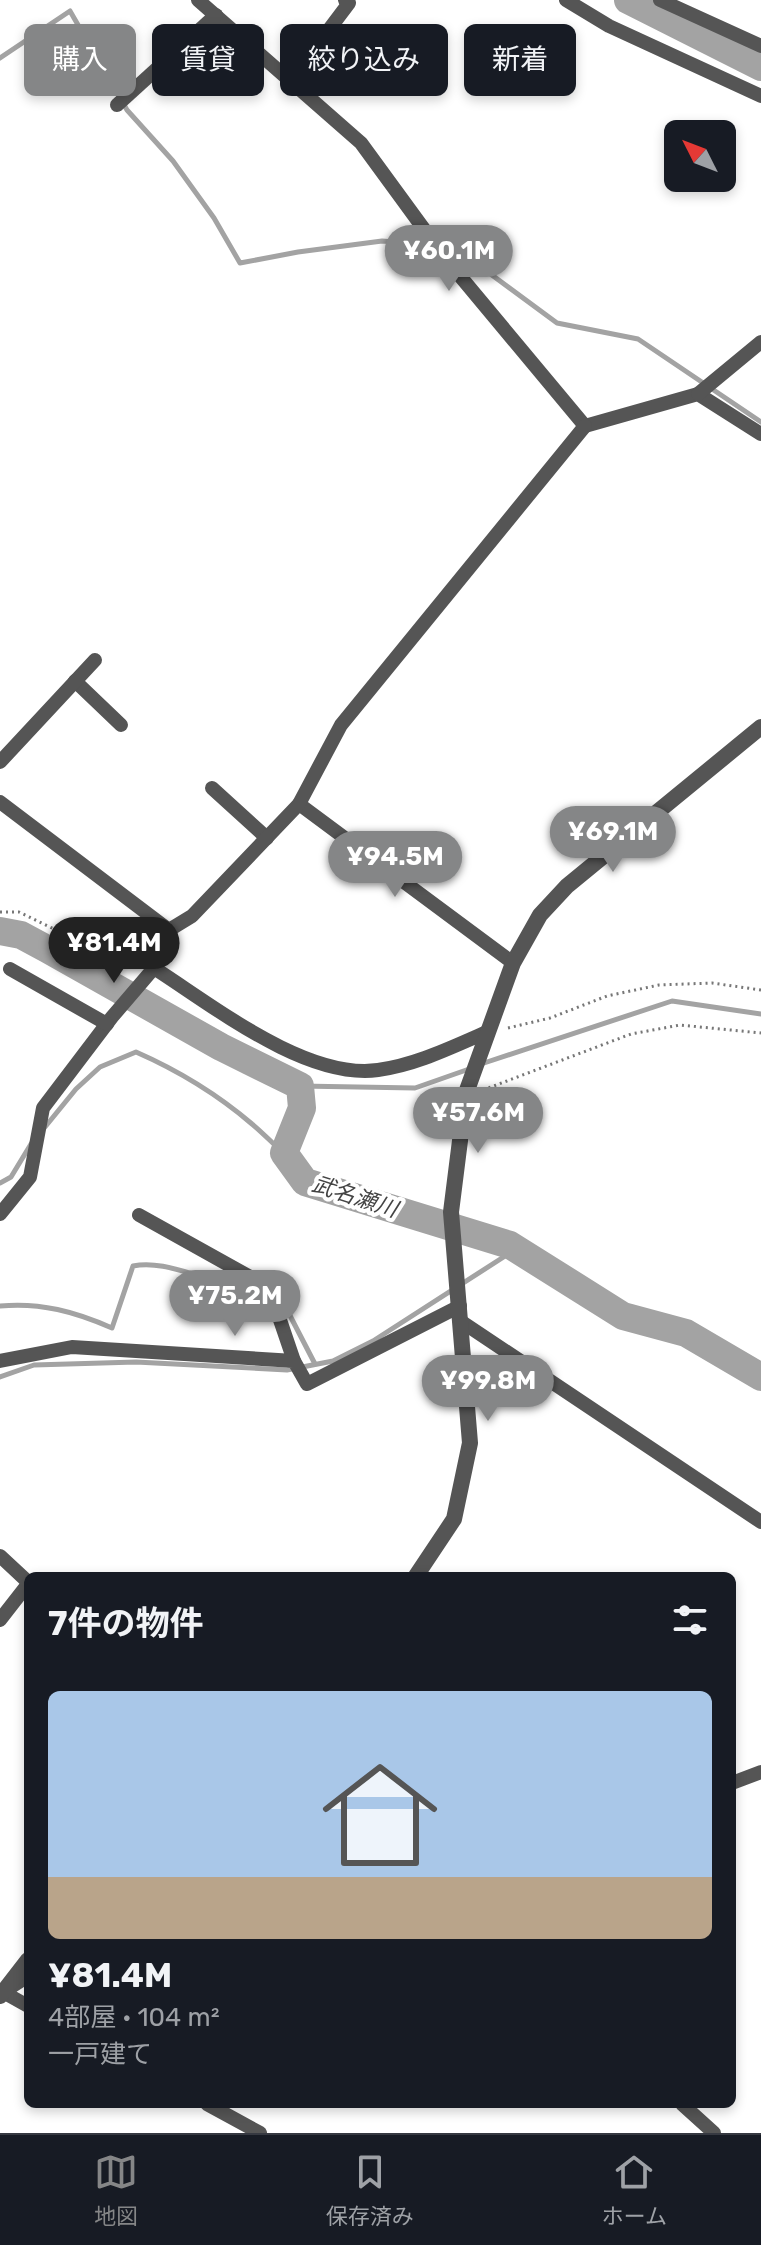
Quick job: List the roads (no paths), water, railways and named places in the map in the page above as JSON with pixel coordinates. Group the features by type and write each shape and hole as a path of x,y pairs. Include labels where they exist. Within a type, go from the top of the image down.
{"street":[{"path":"198,0 280,70"},
{"path":"566,0 609,26 761,96"},
{"path":"660,0 761,46"},
{"path":"331,24 348,1"},
{"path":"117,105 216,15"},
{"path":"309,96 361,143 445,258 585,426"},
{"path":"0,1214 30,1177 43,1108 109,1020 149,974 169,930 192,916 299,804 341,725 585,426 698,394 761,342"},
{"path":"698,394 761,434"},
{"path":"0,762 95,660"},
{"path":"75,681 121,725"},
{"path":"419,1572 454,1519 470,1443 451,1212 466,1096 513,963 540,915 567,886 761,727"},
{"path":"212,788 267,838"},
{"path":"0,802 169,930"},
{"path":"299,804 513,963"},
{"path":"10,969 109,1020"},
{"path":"149,974 282,1050 324,1065 375,1071 426,1058 486,1036"},
{"path":"139,1215 261,1283 307,1384 460,1313"},
{"path":"460,1313 761,1522"},
{"path":"0,1361 72,1347 294,1361"},
{"path":"0,1556 24,1579"},
{"path":"0,1620 24,1588"},
{"path":"736,1781 761,1772"},
{"path":"2,1994 24,1965"},
{"path":"2,1994 24,1979"},
{"path":"2,1994 24,2004"},
{"path":"214,2108 260,2133"},
{"path":"686,2108 714,2133"}],"waterway":[{"path":"628,0 761,67"},
{"path":"0,58 70,11 127,110 173,161 214,218 240,263 382,241 431,245"},
{"path":"441,246 454,247 557,323 638,339 761,422"},
{"name":"武名瀬川","path":"0,931 21,935 221,1047 300,1086 302,1108 284,1153 305,1182 510,1245 623,1316 686,1333 761,1377"},
{"path":"481,1064 672,1001 761,1014"},
{"path":"45,1127 76,1089 100,1067 136,1052 211,1093 284,1153"},
{"path":"300,1086 415,1088 472,1068"},
{"path":"0,1183 11,1177 31,1144"},
{"path":"0,1377 34,1365 136,1362 287,1370 333,1361 373,1341 516,1249"},
{"path":"0,1306 58,1310 112,1328 133,1266 162,1266 224,1282 255,1284"},
{"path":"268,1283 284,1304 315,1364"}]}
